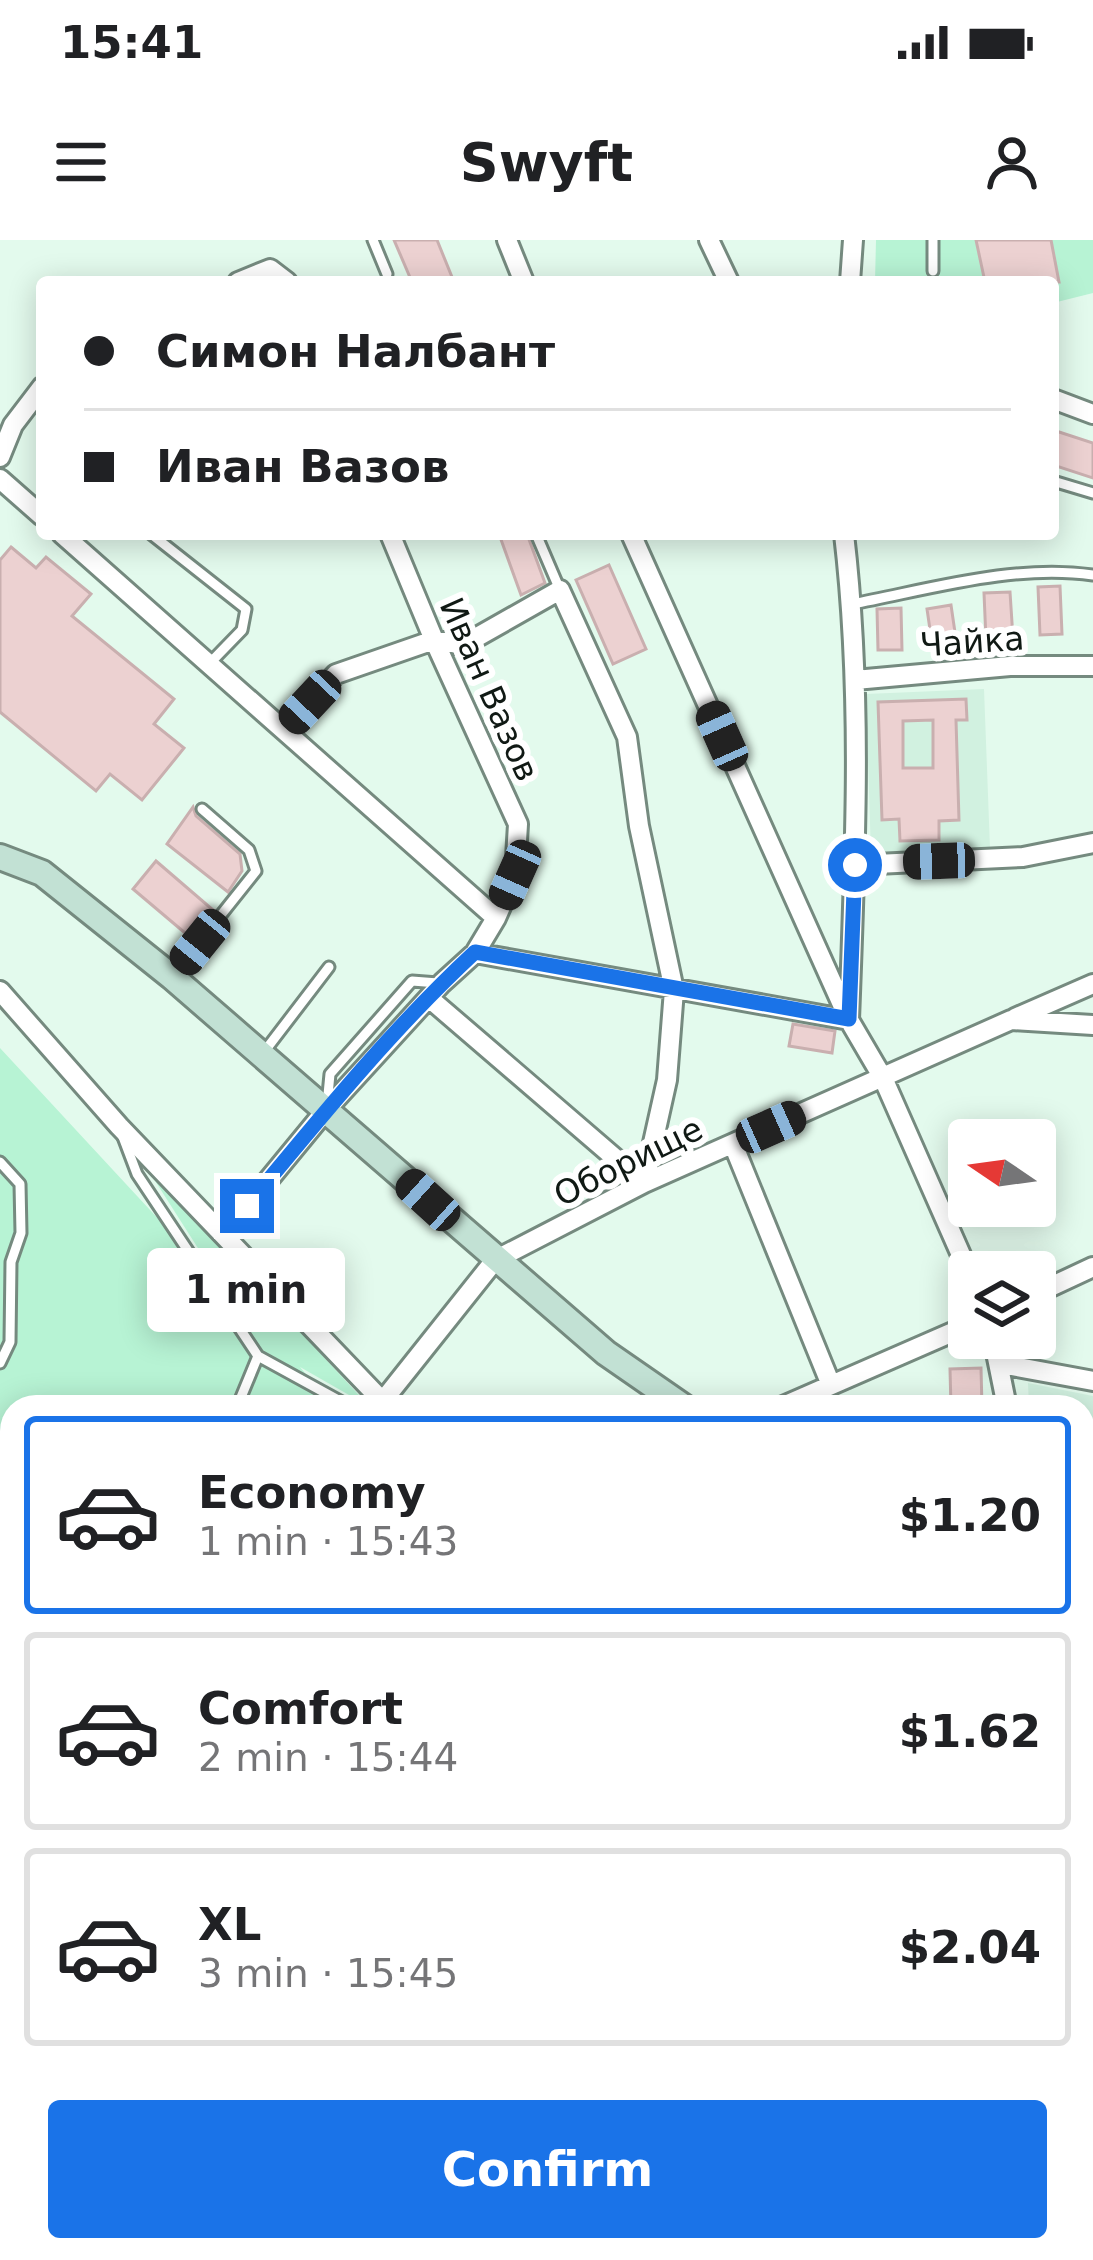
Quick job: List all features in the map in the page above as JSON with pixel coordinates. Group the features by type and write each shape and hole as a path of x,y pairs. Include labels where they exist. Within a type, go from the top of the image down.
{"main road":[{"path":"0,857 42,873 172,977 606,1354 666,1395"}],"street":[{"path":"507,240 522,276"},
{"path":"710,240 726,276"},
{"path":"850,276 853,240"},
{"path":"253,276 270,269 279,276"},
{"path":"0,458 14,425 36,395"},
{"path":"1059,401 1093,414"},
{"path":"0,479 36,511"},
{"path":"73,540 496,918"},
{"name":"Иван Вазов","path":"247,1206 326,1110 475,952 515,875 518,824 392,540"},
{"path":"634,540 849,1019 883,1078 959,1251"},
{"path":"845,540 856,680 849,1019"},
{"path":"284,730 336,674 434,640 463,645 560,590 627,737 639,826 674,990 667,1080 644,1183"},
{"name":"Чайка","path":"856,680 1010,667 1093,666"},
{"path":"855,865 1023,857 1093,843"},
{"path":"475,952 849,1019"},
{"path":"1011,1020 1093,984"},
{"path":"436,990 644,1183"},
{"path":"0,991 119,1126 375,1395"},
{"name":"Оборище","path":"393,1395 495,1260 644,1183 1011,1020 1093,1025"},
{"path":"733,1144 831,1385"},
{"path":"1056,1284 1093,1267"},
{"path":"808,1395 948,1334"},
{"path":"999,1359 1005,1395"},
{"path":"1001,1364 1093,1381"}],"lane":[{"path":"373,240 386,274"},
{"path":"933,240 933,271"},
{"path":"1059,483 1093,493"},
{"path":"159,540 246,609 242,630 209,664"},
{"path":"539,540 560,590"},
{"path":"852,604 996,576 1062,571 1093,574"},
{"path":"172,977 256,871 249,850 202,809"},
{"path":"261,1056 329,967"},
{"path":"119,1126 137,1174 259,1356 329,1395"},
{"path":"0,1162 20,1184 21,1232 11,1262 10,1342 0,1363"},
{"path":"242,1395 259,1356"}],"shaded area":[{"path":"984,689 990,848 871,855 866,694"},
{"path":"1028,1383 1088,1395 1028,1395"}],"green space":[{"path":"876,240 1093,240 1093,293 1059,302 1059,276 875,276"},
{"path":"0,1048 226,1292 143,1162 359,1395 349,1395 300,1367 331,1395 0,1395"}],"building":[{"path":"394,240 437,240 452,276 409,276"},
{"path":"976,240 1051,240 1058,276 984,276"},
{"path":"1059,432 1093,443 1093,478 1059,467"},
{"path":"501,540 529,540 545,583 521,595"},
{"path":"11,547 36,568 46,557 91,594 72,616 174,699 154,724 184,748 142,800 110,774 96,791 0,712 0,560"},
{"path":"609,565 646,649 613,664 576,580"},
{"path":"1060,586 1062,634 1040,635 1038,587"},
{"path":"1010,592 1013,638 986,640 984,593"},
{"path":"951,605 957,646 933,650 927,609"},
{"path":"901,608 902,650 878,650 877,609"},
{"path":"966,699 967,720 956,720 959,820 939,821 939,840 900,841 899,819 882,820 878,702","holes":["933,720 933,768 903,768 903,721"]},
{"path":"193,807 196,816 240,854 242,871 228,892 167,844"},
{"path":"156,861 213,910 191,938 133,889"},
{"path":"793,1024 835,1031 832,1053 789,1046"},
{"path":"981,1368 982,1395 951,1395 950,1369"}],"route":[{"path":"247,1206 326,1110 475,952 849,1019 855,865"}]}
